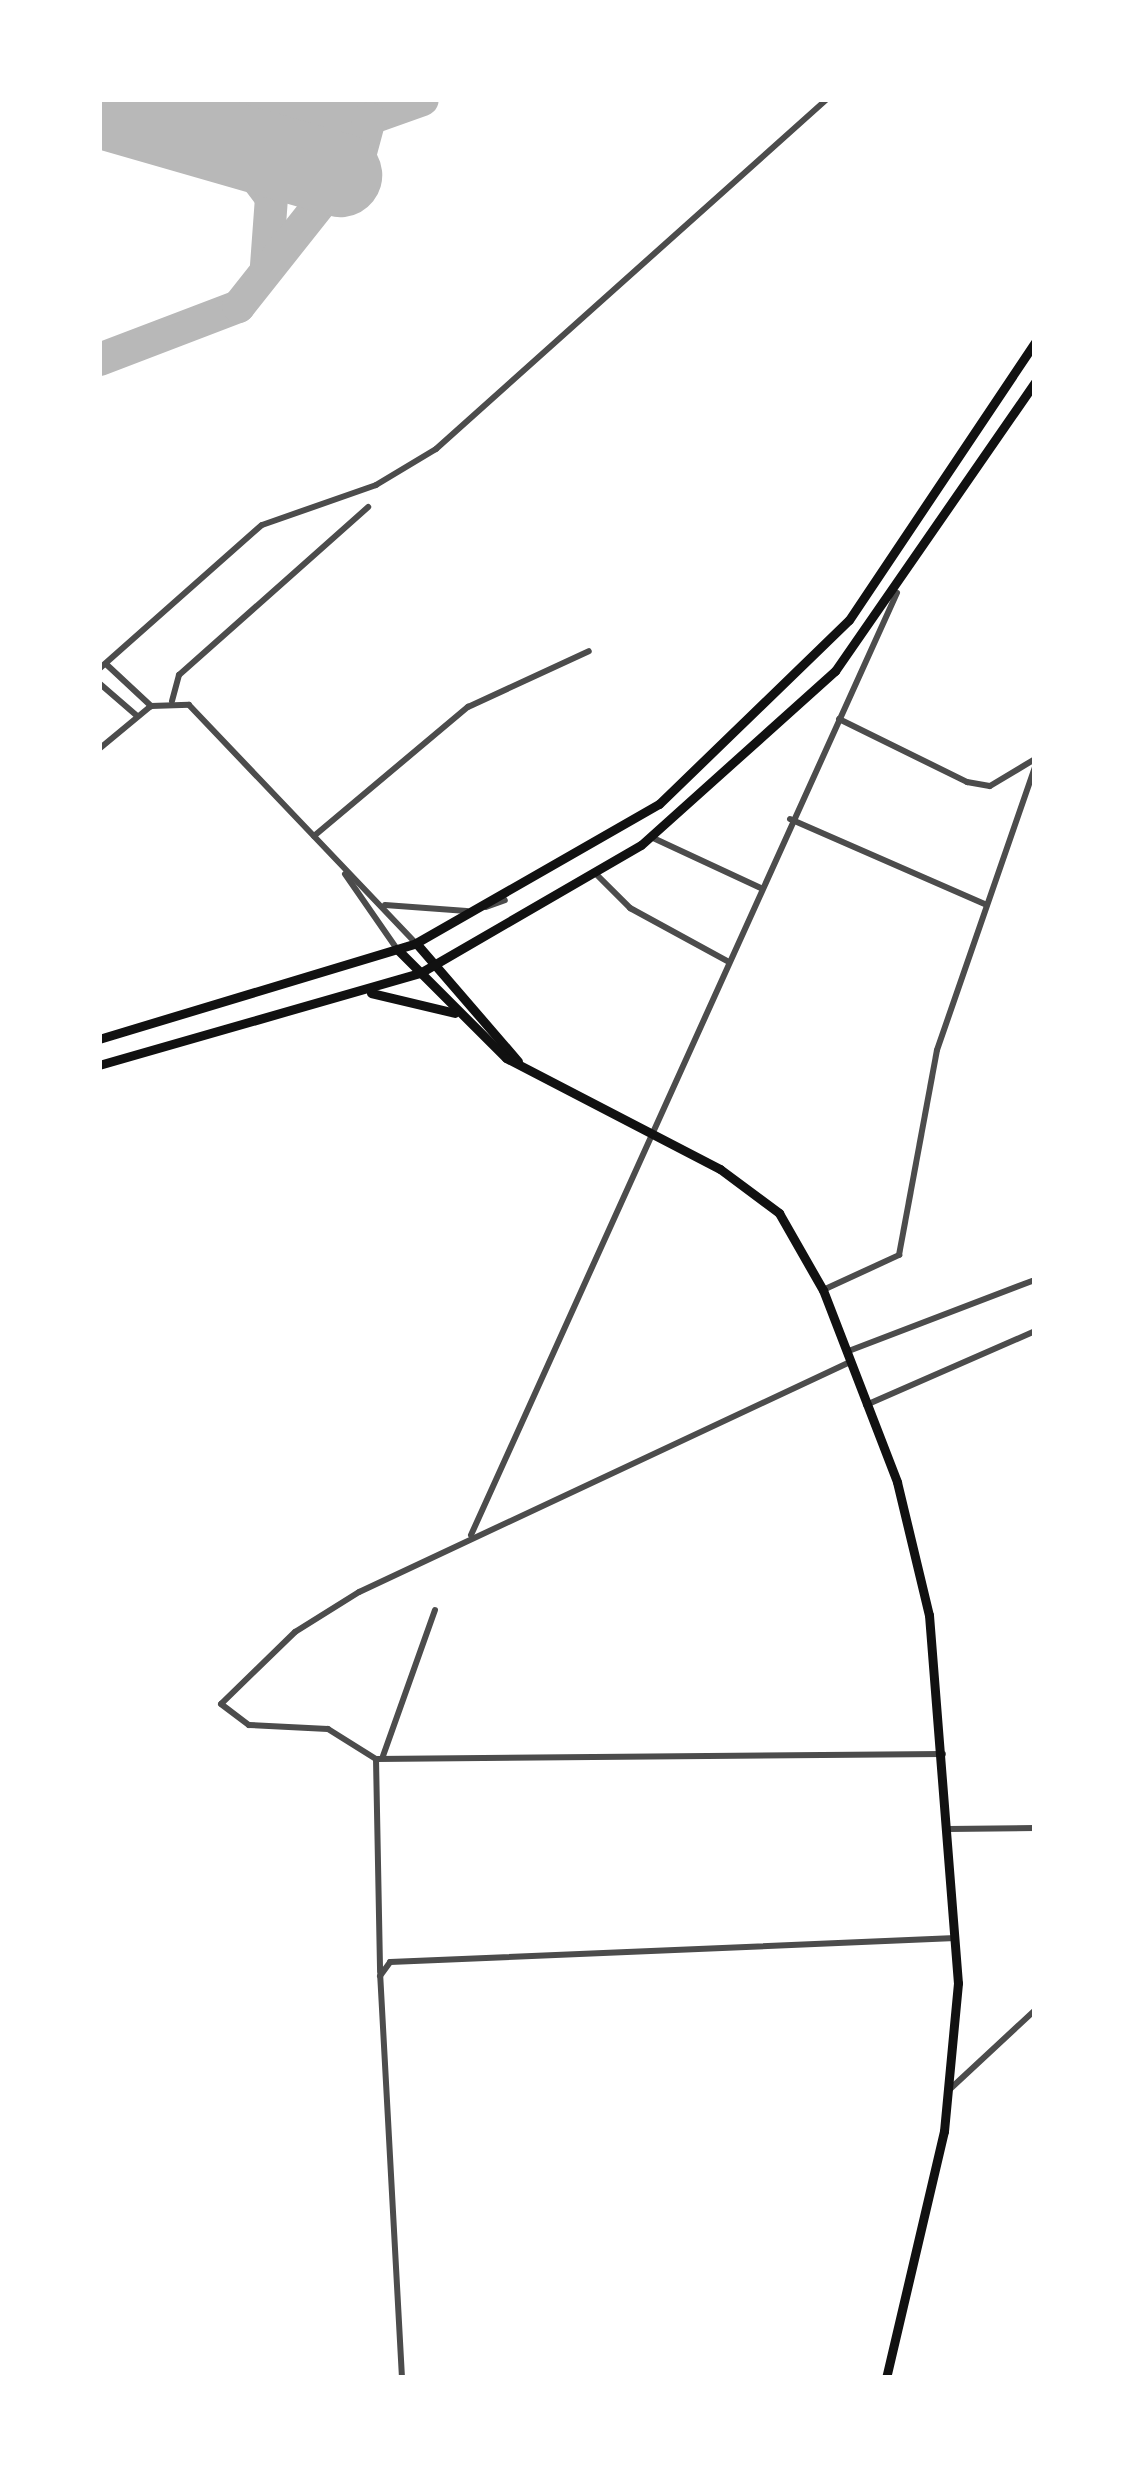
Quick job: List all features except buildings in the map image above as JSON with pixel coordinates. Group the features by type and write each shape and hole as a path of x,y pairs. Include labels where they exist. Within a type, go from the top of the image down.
{"main road":[{"path":"99,1039 416,943 505,900 659,804 778,700 907,544 1035,342"},
{"path":"99,1065 420,973 597,875 651,837 795,712 897,592 1035,382"},
{"path":"416,943 521,1065"},
{"path":"397,950 454,1013 521,1065 653,1134 768,1202 820,1285 915,1546 944,1754 958,1938 949,2090 886,2378"},
{"path":"360,993 454,1013"}],"street":[{"path":"152,706 102,666 262,525 376,485 436,448 827,99"},
{"path":"172,701 179,675 368,507"},
{"path":"470,1537 790,820 897,592"},
{"path":"314,836 468,707 589,651"},
{"path":"99,683 136,715"},
{"path":"99,748 152,706 172,701 189,705 416,943"},
{"path":"839,718 967,782 990,786 1035,763"},
{"path":"820,1285 896,1260 947,1015 1035,763"},
{"path":"790,820 986,904"},
{"path":"651,837 761,889"},
{"path":"344,870 397,950"},
{"path":"597,875 630,908 729,962"},
{"path":"382,904 446,913 505,900"},
{"path":"944,1754 769,1764 380,1757 328,1729 249,1725 221,1704 318,1616 470,1537 1035,1280"},
{"path":"864,1400 1035,1331"},
{"path":"402,2378 379,1958 380,1757 435,1610"},
{"path":"948,1829 1035,1828"},
{"path":"379,1958 958,1938"},
{"path":"380,1976 395,1959"},
{"path":"949,2090 1035,2010"}],"taxiway":[{"path":"134,116 369,118 422,99"},
{"path":"99,359 238,306 360,152 369,118"},
{"path":"230,143 271,197 266,265"}],"runway":[{"path":"99,106 340,175"}]}
